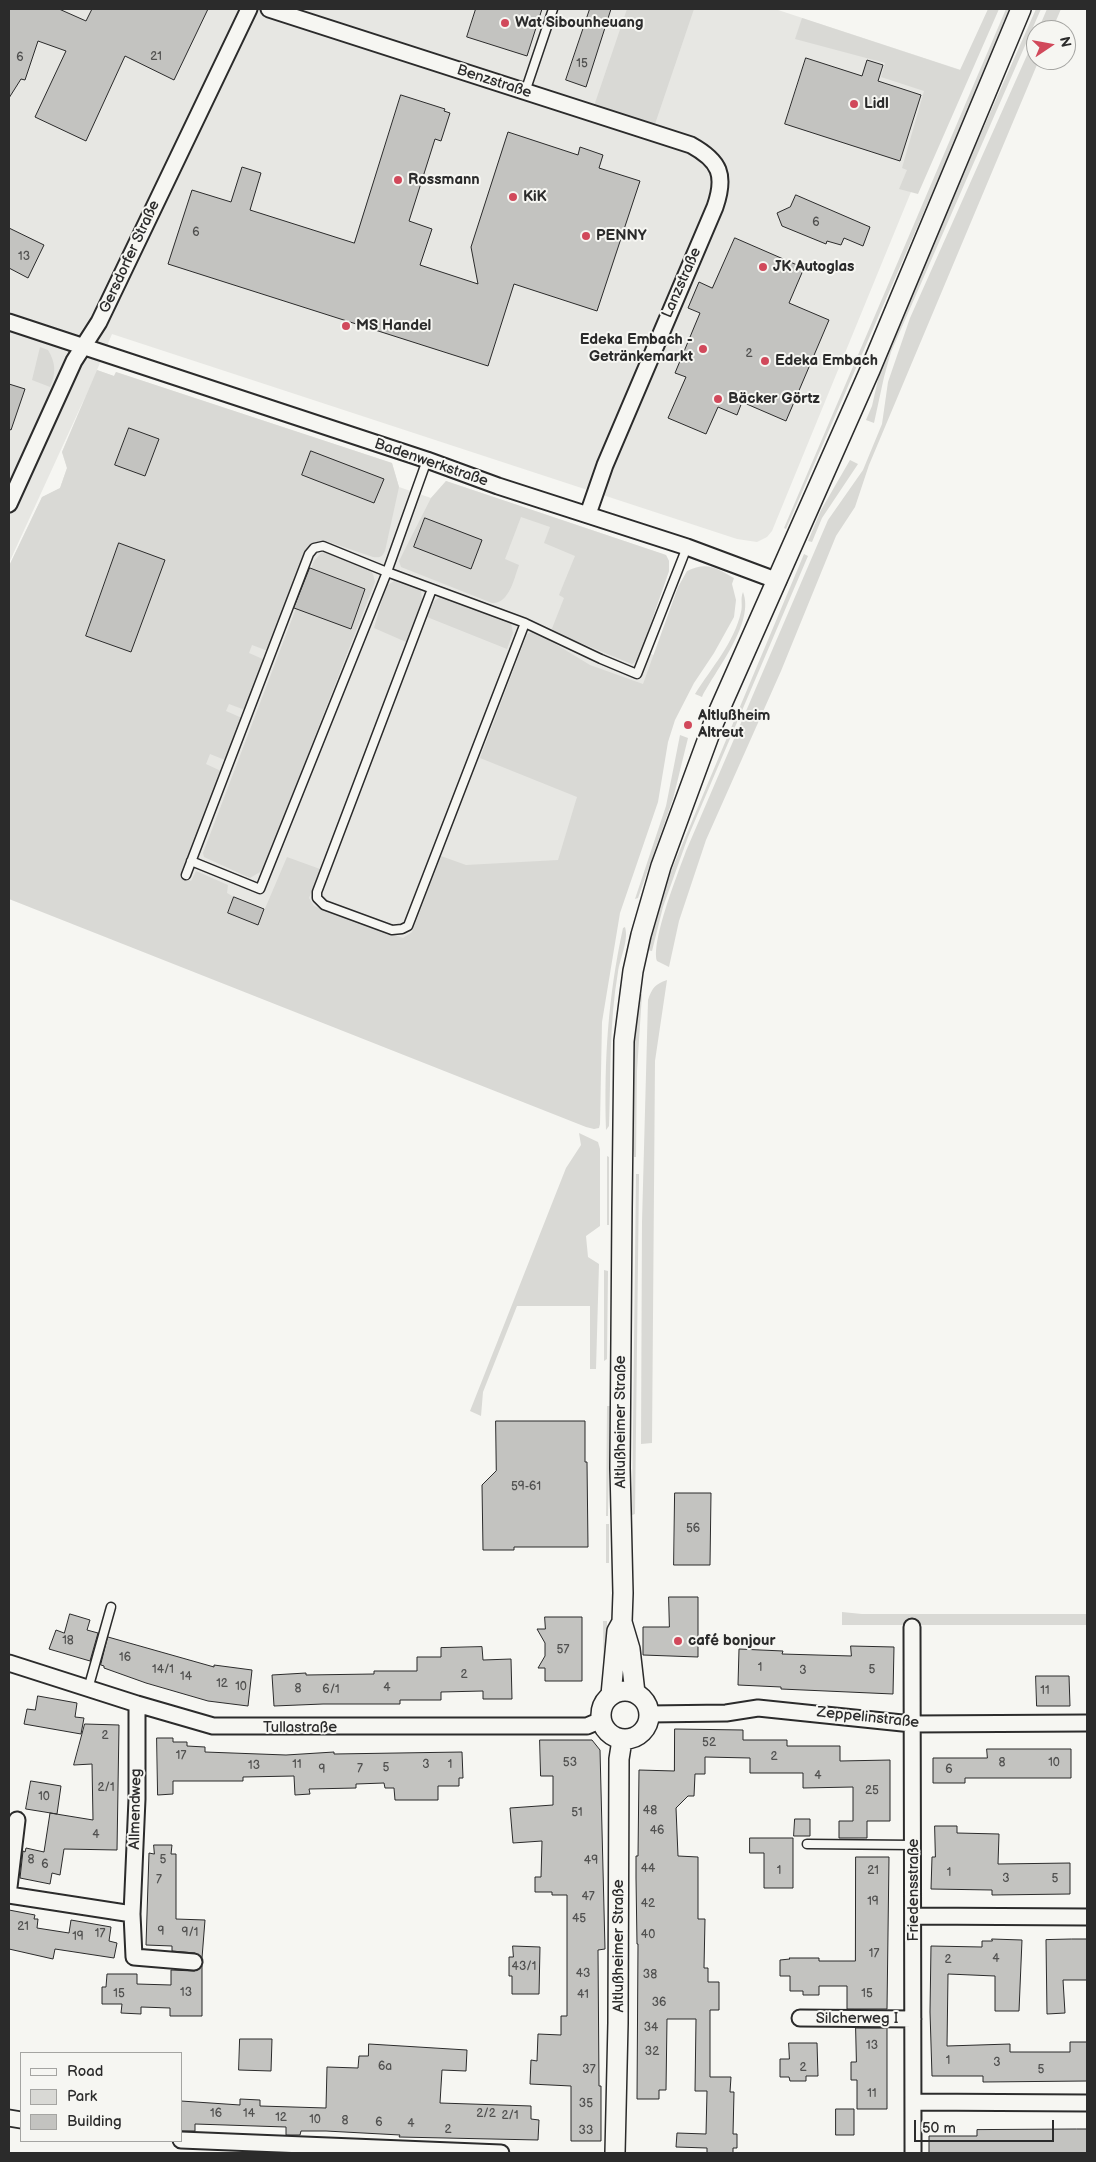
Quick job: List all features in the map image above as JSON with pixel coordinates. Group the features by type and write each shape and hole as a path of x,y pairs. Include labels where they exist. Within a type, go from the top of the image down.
{"street":[{"name":"Gersdorfer Straße","path":"9,504 74,361 99,322 249,9"},
{"name":"Benzstraße","path":"269,9 691,145 705,153 715,162"},
{"name":"Altlußheimer Straße","path":"649,1714 648,1706 635,1693 630,1648 622,1622 620,1468 624,1041 632,971 661,866 714,722 778,581 896,309 1022,9"},
{"name":"Lanzstraße","path":"588,514 608,456 715,207 721,190 720,174 715,162"},
{"name":"Badenwerkstraße","path":"9,322 427,460 498,486 687,547 778,581"},
{"name":"Altlußheimer Straße","path":"601,1720 602,1706 611,1695 617,1631 622,1622"},
{"name":"Friedensstraße","path":"912,1628 914,1845 913,2153"},
{"name":"Tullastraße","path":"9,1663 196,1723 230,1728 587,1726 601,1720"},
{"path":"611,1695 627,1690 635,1693"},
{"name":"Allmendweg","path":"137,1704 137,1799 132,1914 134,1957 194,1962"},
{"name":"Zeppelinstraße","path":"649,1714 726,1713 758,1708 912,1724 1087,1723"},
{"path":"601,1720 608,1734 622,1740 638,1736 648,1722 649,1714"},
{"name":"Altlußheimer Straße","path":"615,2153 618,2013 619,1759 622,1740"},
{"path":"9,1888 17,1820"},
{"path":"9,1895 132,1914"},
{"path":"914,1916 1087,1917"},
{"name":"Silcherweg I","path":"800,2018 913,2019"},
{"path":"913,2102 1087,2103"},
{"path":"182,2140 501,2153"}],"lane":[{"path":"525,92 553,9"},
{"path":"191,861 260,889 386,572 427,460"},
{"path":"186,875 309,554 314,548 324,546 386,572 525,623 637,674 687,547"},
{"path":"432,589 317,892 317,898 324,905 392,930 402,930 408,926 525,623"},
{"path":"88,1689 111,1607"},
{"path":"807,1844 914,1845"}],"shaded area":[{"path":"9,9 775,9 961,70 772,531 767,537 757,542 737,539 112,334 97,370 114,376 116,372 392,463 399,487 431,498 446,481 666,555 669,561 669,571 641,650 678,665 575,937 418,959 270,985 9,883 9,566 42,497 60,488 67,468 62,452 86,395 9,563"}],"green space":[{"path":"627,9 694,9 655,124 594,106"},
{"path":"988,9 999,9 918,194 899,189 907,170 902,168 924,91 881,77 885,63 795,39 802,18 960,70"},
{"path":"1006,9 1012,9 786,529 784,528"},
{"path":"1036,9 1041,9 1036,20 1031,20"},
{"path":"1047,9 1061,9 1056,20 1042,20"},
{"path":"1026,32 1026,43 891,352 874,423 866,420 872,406 884,353"},
{"path":"1026,57 1026,70 1035,70 869,465 855,507 836,536 781,671 706,840 679,921 669,967 657,961 656,951 661,923 686,851 828,520 863,470 882,424 888,382 910,318"},
{"path":"40,347 48,350 54,364 54,373 50,387 32,380"},
{"path":"97,370 114,376 116,372 392,463 399,487 385,551 381,557 373,557 323,540 309,547 268,651 252,645 249,653 265,660 245,710 229,704 226,711 242,718 225,760 210,754 206,764 221,771 181,876 191,881 196,871 228,885 227,893 234,897 228,913 258,925 287,857 320,869 309,898 314,906 403,938 412,932 441,856 466,865 558,860 577,797 480,758 527,634 534,631 590,665 643,684 678,587 687,571 700,566 706,566 722,571 734,578 732,584 736,600 734,617 714,653 694,683 675,720 668,742 658,802 620,913 602,1022 599,1128 586,1127 9,899 9,566 42,497 60,488 67,468 62,452"},
{"path":"850,460 858,464 822,518 812,542 808,541 821,510"},
{"path":"446,481 666,555 669,561 669,571 638,660 632,664 551,631 564,598 559,595 575,556 544,543 550,527 521,517 505,559 519,565 510,590 498,602 492,603 401,567 399,561 431,498"},
{"path":"323,551 370,569 375,582 264,867 250,878 204,857 203,853 314,561"},
{"path":"804,554 808,556 688,837 663,907 652,951 647,950 669,876"},
{"path":"396,580 421,590 422,600 406,642 374,628 386,586"},
{"path":"743,592 745,604 744,618 732,646 702,697 695,694 733,634 741,612"},
{"path":"440,597 511,622 513,633 507,649 427,617 434,601"},
{"path":"680,735 688,738 673,799 638,898 635,899 666,806"},
{"path":"625,927 625,943 618,972 613,1010 609,1126 606,1130 608,1029 618,954 623,928"},
{"path":"667,980 655,1061 652,1443 641,1444 642,1222 648,1000 654,987"},
{"path":"642,994 637,1071 636,1157 634,1157 633,1073 637,1004 639,995"},
{"path":"579,1133 598,1142 600,1149 600,1226 586,1236 588,1257 599,1264 596,1369 590,1369 590,1306 517,1306 483,1392 481,1416 470,1411 566,1168 581,1145"},
{"path":"607,1156 609,1157 609,1225 607,1225"},
{"path":"636,1174 639,1174 639,1179 635,1514 632,1515"},
{"path":"604,1270 608,1271 607,1359 604,1361"},
{"path":"607,1406 610,1406 608,1516 606,1516"},
{"path":"606,1524 609,1524 609,1563 606,1563"},
{"path":"842,1612 862,1614 1087,1614 1087,1625 842,1625"},
{"path":"603,1621 607,1621 607,1687 604,1696"}],"building":[{"path":"9,9 59,9 86,21 92,9 208,9 174,80 125,56 86,141 35,117 66,51 38,41 25,80 21,79 9,98"},
{"name":"Wat Sibounheuang","path":"476,9 542,9 527,56 467,37"},
{"path":"590,9 611,9 586,87 566,80"},
{"name":"Lidl","path":"806,58 862,76 867,60 883,65 878,81 921,95 900,161 785,124"},
{"path":"401,95 445,109 444,111 450,113 441,141 435,139 409,221 432,229 420,265 478,284 471,247 508,132 578,155 580,147 603,155 599,168 640,181 597,311 514,284 488,366 168,264 192,190 231,202 242,167 261,173 250,210 354,243"},
{"path":"796,195 870,227 863,246 844,238 841,245 827,241 826,244 782,226 777,213 790,207"},
{"path":"9,228 44,245 28,278 9,268"},
{"path":"735,238 804,268 789,303 829,320 786,421 742,402 737,415 718,407 706,434 668,418 686,377 675,373 700,313 688,308 699,282 712,288"},
{"path":"9,384 25,389 11,430 9,429"},
{"path":"129,428 159,439 145,476 115,465"},
{"path":"311,451 384,479 374,503 302,475"},
{"path":"425,518 482,540 471,569 414,547"},
{"path":"119,543 165,560 131,652 86,636"},
{"path":"310,568 365,589 351,629 294,608"},
{"path":"234,897 264,909 258,925 228,913"},
{"path":"496,1421 585,1421 588,1547 514,1547 514,1550 483,1550 482,1485 496,1471"},
{"path":"675,1493 711,1493 710,1565 674,1565"},
{"path":"669,1597 698,1597 698,1657 643,1655 643,1627 669,1627"},
{"path":"70,1614 90,1620 87,1630 98,1633 90,1661 49,1649 56,1630 64,1633"},
{"path":"545,1617 582,1617 582,1681 545,1681 545,1668 538,1668 545,1656 545,1643 537,1629 545,1629"},
{"path":"108,1637 214,1667 214,1665 252,1670 248,1706 208,1701 146,1683 104,1668 101,1665"},
{"path":"851,1646 894,1647 893,1694 781,1689 781,1687 738,1685 739,1649 783,1651 782,1654 851,1656"},
{"path":"482,1647 483,1660 511,1659 512,1699 483,1699 483,1691 441,1692 441,1700 400,1700 400,1704 274,1706 272,1675 306,1673 306,1675 374,1674 374,1671 417,1671 417,1657 441,1657 441,1648"},
{"path":"1036,1676 1069,1676 1070,1706 1037,1706"},
{"path":"38,1696 77,1703 75,1717 84,1718 81,1734 24,1724 27,1709 35,1710"},
{"path":"85,1724 119,1725 117,1850 64,1849 60,1875 52,1873 50,1884 20,1878 23,1851 25,1852 26,1848 44,1852 50,1813 93,1820 92,1764 74,1765"},
{"path":"675,1729 743,1730 743,1740 787,1740 787,1746 840,1746 840,1761 890,1760 890,1821 867,1821 867,1838 839,1838 839,1821 853,1821 853,1787 803,1788 803,1773 750,1773 750,1758 705,1757 705,1774 695,1774 694,1796 688,1796 676,1808 678,1856 698,1857 698,1919 705,1919 704,1968 708,1968 708,1982 719,1982 719,2010 710,2010 710,2077 731,2077 730,2092 734,2092 733,2134 737,2134 737,2148 733,2148 733,2153 707,2153 707,2148 676,2147 677,2133 706,2134 707,2091 695,2091 696,2019 667,2019 666,2090 659,2090 659,2099 637,2099 638,1944 636,1856 638,1856 639,1770 674,1771"},
{"path":"157,1738 173,1738 173,1742 187,1742 187,1746 205,1747 205,1752 286,1755 334,1752 334,1754 462,1752 463,1778 459,1778 459,1786 438,1786 438,1800 395,1800 394,1788 385,1788 384,1783 356,1784 356,1788 309,1789 310,1794 295,1795 294,1776 243,1777 243,1781 173,1781 173,1794 158,1795"},
{"path":"540,1740 592,1740 600,1750 605,1949 598,1950 601,2141 571,2141 571,2086 530,2084 531,2060 537,2061 538,2034 561,2035 561,2016 567,2016 567,1895 552,1895 552,1892 535,1892 535,1877 541,1877 542,1841 513,1843 510,1808 553,1805 553,1776 541,1776"},
{"path":"987,1749 1071,1749 1071,1778 965,1778 965,1783 933,1783 933,1758 987,1758"},
{"path":"31,1781 61,1786 57,1814 26,1809"},
{"path":"795,1819 810,1819 810,1836 794,1836"},
{"path":"935,1826 957,1826 957,1833 999,1834 998,1864 1070,1863 1070,1894 992,1895 992,1890 931,1889 932,1857 935,1857"},
{"path":"750,1838 793,1838 793,1888 764,1888 764,1853 750,1853"},
{"path":"154,1845 172,1845 171,1854 176,1854 176,1919 205,1920 202,1958 195,1953 172,1951 172,1946 146,1945 149,1853 154,1854"},
{"path":"856,1857 889,1857 887,2009 847,2009 847,1986 819,1986 819,1995 803,1995 803,1991 790,1991 790,1976 780,1976 780,1960 789,1958 819,1958 819,1961 855,1961"},
{"path":"9,1910 35,1915 34,1919 38,1919 37,1928 69,1933 71,1920 111,1927 109,1941 117,1943 114,1958 55,1949 53,1959 9,1949"},
{"path":"992,1939 1022,1940 1019,2011 995,2011 995,1976 948,1974 947,2046 1010,2044 1010,2052 1070,2052 1070,2042 1087,2042 1087,2081 983,2082 983,2076 932,2076 930,2012 931,1946 982,1947 982,1941 992,1941"},
{"path":"1087,1939 1087,1980 1063,1980 1065,2013 1047,2014 1046,1940"},
{"path":"513,1946 540,1947 539,1994 512,1994 512,1976 509,1976 509,1957 513,1957"},
{"path":"202,1966 202,2016 170,2016 170,2008 141,2007 141,2014 121,2013 122,2004 102,2004 102,1987 106,1987 107,1974 137,1974 137,1984 171,1985 171,1970 194,1971"},
{"path":"856,2028 887,2028 887,2109 857,2109 857,2080 851,2080 851,2062 856,2062"},
{"path":"240,2039 272,2039 271,2071 239,2070"},
{"path":"789,2043 817,2043 818,2076 806,2076 806,2081 790,2081 789,2077 780,2077 780,2059 789,2059"},
{"path":"369,2044 467,2050 466,2071 442,2070 440,2103 531,2106 531,2119 539,2120 538,2140 399,2137 400,2135 326,2131 301,2131 300,2135 286,2135 286,2127 195,2124 195,2131 182,2131 182,2101 240,2105 240,2099 260,2100 260,2106 326,2108 327,2067 358,2068 359,2056 368,2056"},
{"path":"836,2109 854,2109 854,2135 836,2135"},
{"path":"1087,2129 1087,2153 929,2153 929,2136 977,2136 977,2130"}],"place":[{"name":"Wat Sibounheuang","path":"505,23"},
{"name":"Lidl","path":"854,104"},
{"name":"Rossmann","path":"398,180"},
{"name":"KiK","path":"513,197"},
{"name":"PENNY","path":"586,236"},
{"name":"JK Autoglas","path":"763,267"},
{"name":"MS Handel","path":"346,326"},
{"name":"Edeka Embach - Getränkemarkt","path":"703,349"},
{"name":"Edeka Embach","path":"765,361"},
{"name":"Bäcker Görtz","path":"718,399"},
{"name":"Altlußheim Altreut","path":"688,725"},
{"name":"café bonjour","path":"678,1641"}]}
